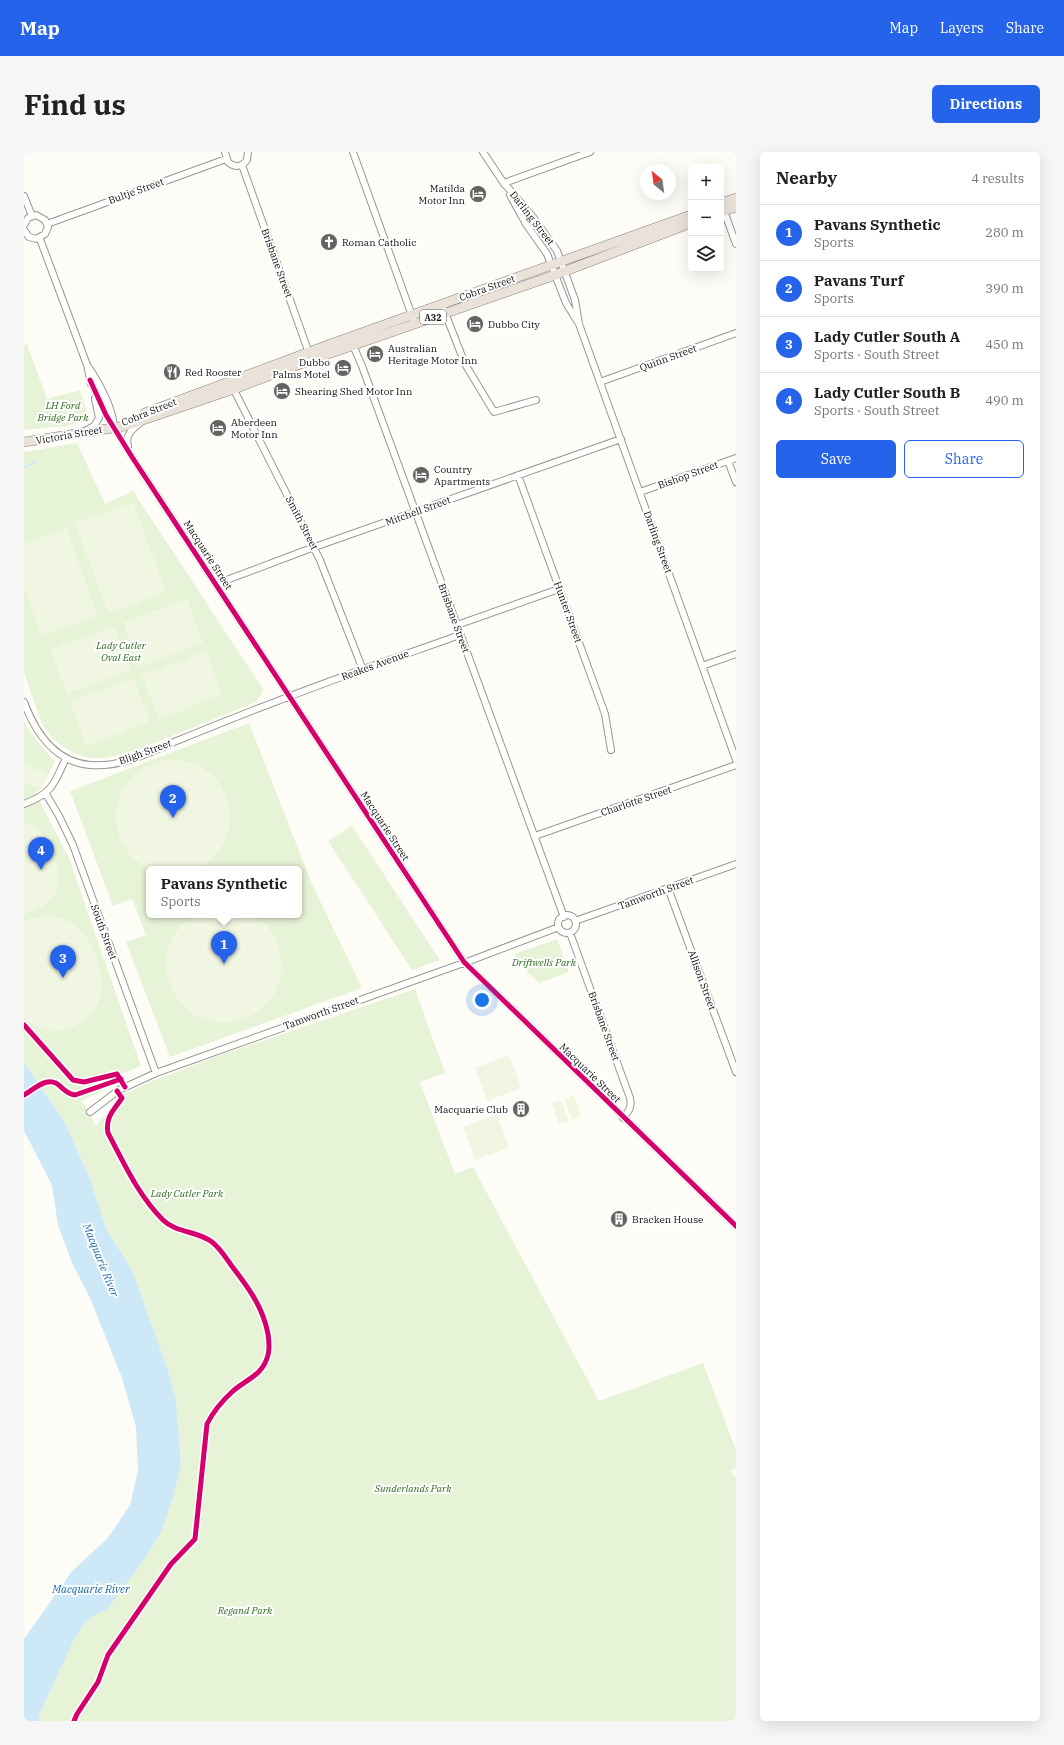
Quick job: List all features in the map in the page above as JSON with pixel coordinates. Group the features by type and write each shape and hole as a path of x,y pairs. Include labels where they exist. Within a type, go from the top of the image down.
{"highway":[{"path":"724,206 736,198"},
{"path":"724,207 736,206"},
{"name":"Cobra Street","path":"115,427 125,426 149,418 310,356 354,345 561,261 688,216"},
{"name":"Cobra Street","path":"444,309 555,275 688,224"},
{"name":"Cobra Street","path":"310,356 328,345 414,320"},
{"name":"Cobra Street","path":"115,427 122,421 232,385"},
{"name":"Victoria Street","path":"24,442 77,435 115,427"}],"street":[{"path":"225,152 226,159 234,166 242,165 247,160 248,152"},
{"path":"353,152 414,320"},
{"name":"Darling Street","path":"483,152 504,183 526,224 547,254 566,303 579,324"},
{"path":"504,183 590,152"},
{"name":"Bultje Street","path":"47,224 226,159"},
{"name":"Brisbane Street","path":"242,165 310,356"},
{"name":"Darling Street","path":"504,183 533,217 557,251 575,300 579,324 736,760"},
{"path":"24,196 32,216"},
{"path":"724,212 736,244"},
{"path":"24,225 32,216 39,216 45,220 47,224 45,234 40,239 32,239 24,231"},
{"name":"Macquarie Street","path":"40,239 87,366 98,409 99,418 94,426 77,435"},
{"path":"444,309 464,364 494,412 536,400"},
{"name":"Quinn Street","path":"600,382 736,333"},
{"path":"328,345 347,341 354,345"},
{"name":"Brisbane Street","path":"354,345 564,917"},
{"name":"Macquarie Street","path":"87,366 101,388 112,412 115,427"},
{"name":"Macquarie Street","path":"90,380 106,415 115,427 132,457 464,962 623,1118 736,1226"},
{"name":"Smith Street","path":"232,385 314,547 363,670"},
{"path":"132,457 127,444 127,437 132,430 149,418"},
{"name":"Mitchell Street","path":"216,584 314,547 620,439"},
{"name":"Bishop Street","path":"640,492 736,458"},
{"path":"728,461 736,482"},
{"name":"Hunter Street","path":"518,475 605,714 611,750"},
{"path":"457,625 559,589"},
{"name":"Reakes Avenue","path":"289,696 460,635"},
{"path":"702,666 736,654"},
{"name":"Bligh Street","path":"24,702 42,738 50,746 66,758 78,763 104,765 136,757 289,696"},
{"path":"24,804 46,794 56,779 66,758"},
{"name":"Charlotte Street","path":"535,836 736,765"},
{"name":"South Street","path":"46,794 73,845 156,1073"},
{"name":"Tamworth Street","path":"575,922 736,864"},
{"name":"Allison Street","path":"668,888 736,1072"},
{"path":"564,917 572,917 575,922 575,927 570,933 564,933 559,927 560,920 564,917"},
{"name":"Tamworth Street","path":"90,1112 119,1090 156,1073 559,927"},
{"name":"Brisbane Street","path":"570,933 630,1098 630,1110 623,1118"}],"green space":[{"name":"LH Ford Bridge Park","path":"27,344 47,399 80,390 87,413 84,420 66,426 24,430 24,346"},
{"name":"Lady Cutler Oval East","path":"77,443 105,504 133,491 263,689 256,702 142,748 124,754 104,758 88,758 74,753 52,738 42,724 24,673 24,452"},
{"path":"133,502 166,592 108,613 75,523"},
{"path":"66,528 98,616 42,636 24,587 24,544"},
{"path":"187,599 203,643 139,667 123,623"},
{"path":"114,626 131,670 67,694 51,650"},
{"path":"206,651 222,695 159,719 142,675"},
{"path":"134,678 150,722 86,746 70,701"},
{"path":"24,722 37,741 55,762 40,790 35,792 69,858 141,1066 119,1075 115,1084 82,1101 96,1126 122,1095 155,1080 215,1057 415,989 445,1073 420,1082 455,1174 473,1167 599,1401 703,1363 736,1450 736,1468 730,1471 736,1477 736,1721 39,1721 39,1715 74,1640 84,1624 96,1613 106,1611 144,1560 161,1530 174,1494 181,1465 176,1400 168,1370 132,1270 107,1231 90,1179 65,1123 24,1062"},
{"path":"249,723 312,884 362,988 170,1057 126,942 146,935 132,899 113,906 70,791"},
{"path":"162,761 184,761 195,764 205,770 220,785 226,795 229,806 229,828 226,839 213,857 202,866 146,867 133,857 126,849 120,839 117,828 117,806 120,795 126,785 141,770 151,764"},
{"path":"25,763 48,775 40,790 24,782"},
{"path":"24,823 33,826 42,832 54,852 59,874 58,885 52,898 41,907 24,914"},
{"path":"352,826 440,960 412,970 328,841"},
{"path":"46,916 69,921 85,936 96,955 102,984 98,1001 88,1016 72,1027 54,1031 40,1028 24,1018 24,923 30,919"},
{"path":"192,918 259,918 271,932 276,941 281,960 279,980 271,999 264,1007 255,1013 236,1021 214,1022 195,1015 180,1002 170,986 166,967 169,947 178,930"},
{"name":"Driftwells Park","path":"557,939 569,972 539,983 527,971 514,954"},
{"path":"509,1055 521,1088 487,1101 475,1068"},
{"path":"574,1095 581,1116 572,1119 564,1099"},
{"path":"561,1100 569,1121 559,1124 552,1103"},
{"path":"497,1114 509,1148 475,1160 463,1127"}],"water":[{"name":"Macquarie River","path":"24,1062 65,1123 90,1179 107,1231 132,1270 168,1370 176,1400 181,1465 174,1494 162,1530 144,1560 106,1611 96,1614 84,1624 74,1640 39,1715 39,1721 24,1721 24,1639 72,1571 108,1538 130,1505 138,1471 136,1427 122,1378 91,1300 72,1263 58,1225 52,1185 24,1131"}],"waterway":[{"path":"24,467 35,462"}],"cycle path":[{"path":"90,380 106,415 132,457 464,962 736,1226"},
{"path":"24,1025 73,1080 84,1082 117,1074 125,1087"},
{"path":"24,1095 47,1082 56,1083 71,1094 75,1095 121,1079"},
{"path":"74,1721 98,1682 108,1655 171,1564 195,1539 207,1424 215,1411 226,1398 258,1372 266,1362 269,1350 266,1324 259,1306 249,1289 220,1250 215,1244 206,1238 181,1230 163,1220 146,1200 132,1178 108,1133 107,1127 109,1118 122,1098 117,1091"}],"place":[{"name":"Matilda Motor Inn","path":"478,194"},
{"name":"Roman Catholic","path":"329,242"},
{"name":"Dubbo City","path":"475,324"},
{"name":"Australian Heritage Motor Inn","path":"375,354"},
{"name":"Dubbo Palms Motel","path":"343,368"},
{"name":"Red Rooster","path":"172,372"},
{"name":"Shearing Shed Motor Inn","path":"282,391"},
{"name":"Aberdeen Motor Inn","path":"218,428"},
{"name":"Country Apartments","path":"421,475"},
{"name":"Pavans Turf","path":"173,818"},
{"name":"Lady Cutler South B","path":"41,870"},
{"name":"Pavans Synthetic","path":"224,964"},
{"name":"Lady Cutler South A","path":"63,978"},
{"name":"Macquarie Club","path":"521,1109"},
{"name":"Bracken House","path":"619,1219"}],"park label":[{"name":"Lady Cutler Park","path":"187,1193"},
{"name":"Sunderlands Park","path":"413,1488"},
{"name":"Regand Park","path":"245,1610"}]}
